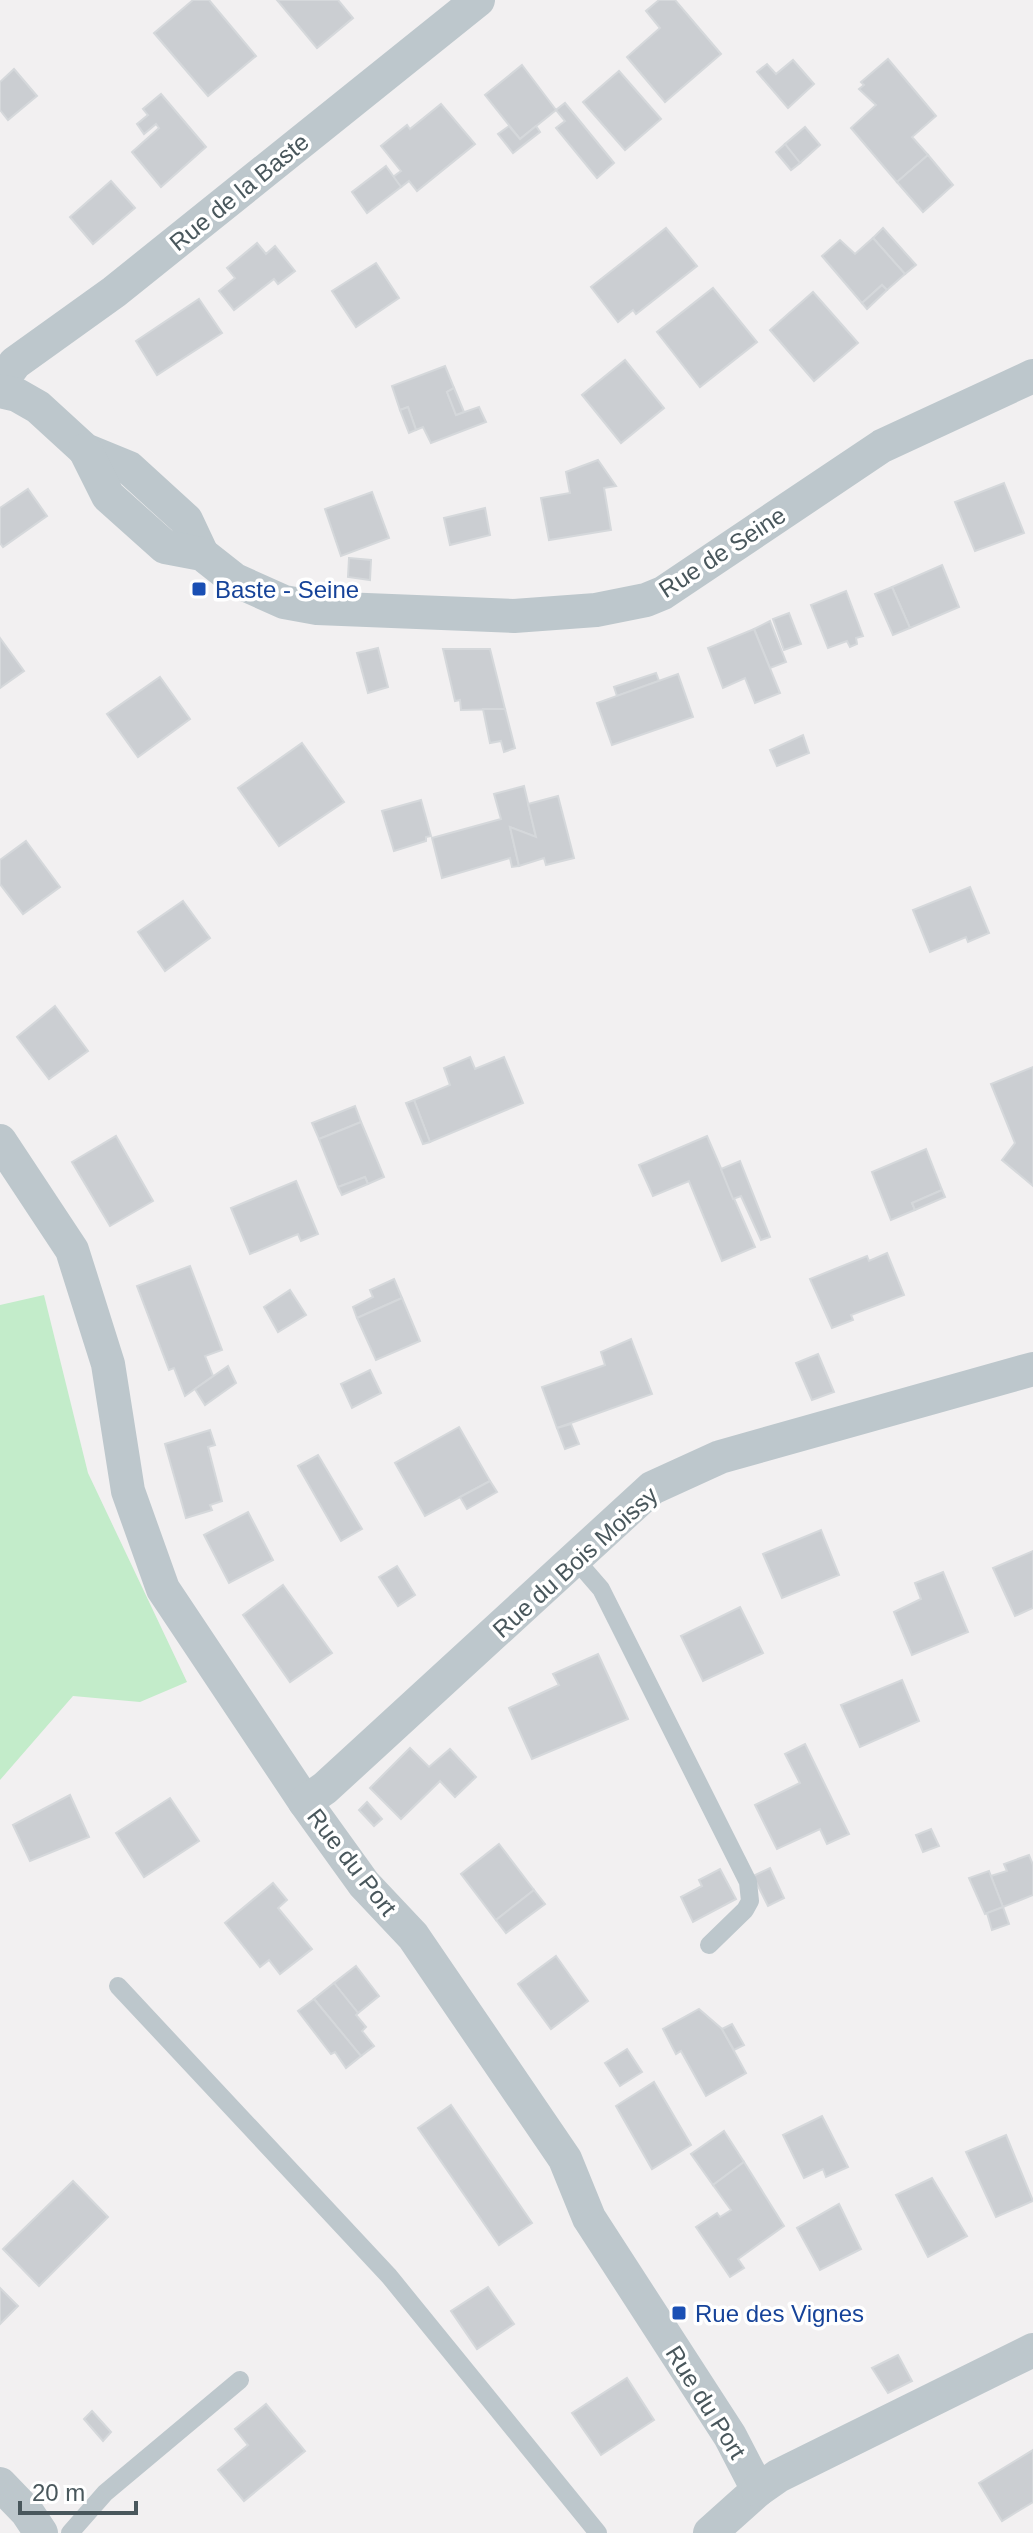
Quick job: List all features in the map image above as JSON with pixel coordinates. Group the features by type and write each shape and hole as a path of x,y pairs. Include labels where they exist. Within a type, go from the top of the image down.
{"street":[{"name":"Rue de la Baste","path":"0,383 15,363 114,292 478,0"},
{"name":"Rue de Seine","path":"0,391 17,395 38,407 85,450 108,496 165,547 202,554 256,592 284,602 317,608 514,616 596,610 646,600 663,593 882,446 1033,376"},
{"name":"Rue du Port","path":"0,1141 72,1250 108,1364 128,1491 163,1589 305,1802 364,1884 413,1936 565,2159 589,2218 730,2436 758,2490"},
{"name":"Rue du Bois Moissy","path":"305,1802 325,1788 652,1488 720,1457 1033,1369"},
{"path":"710,2533 778,2476 1033,2350"},
{"path":"0,2484 27,2512 41,2533"}],"lane":[{"path":"575,1559 601,1589 748,1882 750,1901 745,1910 709,1945"},
{"path":"118,1986 389,2276 598,2533"},
{"path":"70,2533 105,2493 240,2380"}],"green space":[{"path":"44,1295 88,1473 187,1682 140,1702 73,1696 0,1780 0,1305"}],"building":[{"path":"193,0 209,0 256,56 208,96 154,33"},
{"path":"277,0 338,0 353,18 317,48"},
{"path":"659,0 675,0 721,54 665,102 627,57 660,28 646,11"},
{"path":"888,59 936,116 912,137 928,155 897,182 851,128 876,105 859,89 864,85 861,82"},
{"path":"793,60 814,84 788,108 757,72 767,64 776,74"},
{"path":"522,65 556,110 520,139 485,95"},
{"path":"14,69 37,96 8,120 0,110 0,82"},
{"path":"619,71 661,119 625,150 583,102"},
{"path":"161,94 206,147 161,187 132,152 159,128 156,124 144,134 137,124 148,115 143,109"},
{"path":"565,103 614,163 597,178 556,128 565,121 556,110"},
{"path":"441,104 475,144 417,191 409,181 401,187 393,177 401,171 381,146 407,125 410,129"},
{"path":"509,126 520,139 536,126 540,132 513,153 498,134"},
{"path":"805,127 820,145 800,163 785,144"},
{"path":"785,144 800,163 791,170 776,152"},
{"path":"928,155 953,185 923,212 897,182"},
{"path":"386,166 401,187 367,213 352,192"},
{"path":"111,181 135,208 93,244 70,217"},
{"path":"666,228 697,266 636,314 633,310 618,322 591,287"},
{"path":"883,228 916,265 905,274 873,238"},
{"path":"873,238 905,274 887,290 882,285 862,303 822,256 840,240 855,254"},
{"path":"257,243 266,254 275,246 295,271 278,284 274,279 234,310 219,291 235,278 227,268"},
{"path":"376,263 399,298 356,327 332,291"},
{"path":"882,285 887,290 867,309 862,303"},
{"path":"713,288 757,342 700,387 657,332"},
{"path":"813,292 858,343 814,381 770,330"},
{"path":"199,299 222,333 157,375 136,341"},
{"path":"625,360 664,408 621,443 582,395"},
{"path":"445,366 454,388 447,392 456,415 479,407 486,422 431,443 423,427 416,430 408,407 400,410 392,386"},
{"path":"454,388 464,412 456,415 447,392"},
{"path":"408,407 416,430 409,433 400,410"},
{"path":"598,460 616,486 604,488 611,530 549,540 541,498 570,493 566,472"},
{"path":"1004,483 1024,533 975,551 955,502"},
{"path":"28,489 47,516 3,547 0,543 0,508"},
{"path":"372,492 389,538 341,556 325,509"},
{"path":"485,508 490,535 450,545 444,518"},
{"path":"349,558 371,560 370,580 348,577"},
{"path":"942,565 959,607 910,628 892,587"},
{"path":"892,587 910,628 893,635 875,594"},
{"path":"846,591 863,636 856,638 857,644 850,647 847,641 828,648 811,605"},
{"path":"789,613 801,644 784,650 773,619"},
{"path":"770,621 786,662 770,668 754,629"},
{"path":"754,629 780,693 755,703 745,678 723,688 708,648"},
{"path":"0,638 24,671 0,688"},
{"path":"378,648 388,687 368,693 357,653"},
{"path":"443,649 490,649 505,709 461,710 460,700 455,701"},
{"path":"656,673 659,681 617,696 614,687"},
{"path":"678,674 693,717 612,745 597,703"},
{"path":"160,677 190,719 138,757 107,714"},
{"path":"483,709 505,709 515,748 504,752 501,741 490,743"},
{"path":"803,735 809,753 777,766 770,750"},
{"path":"302,743 344,802 279,846 238,788"},
{"path":"524,786 536,837 510,827 519,866 512,867 510,858 442,878 432,838 501,819 494,794"},
{"path":"558,796 574,858 546,865 544,858 519,866 510,827 536,837 528,804"},
{"path":"421,800 431,836 426,837 426,841 394,851 382,811"},
{"path":"26,841 60,887 23,914 0,884 0,860"},
{"path":"970,887 989,933 968,942 966,937 930,952 913,910"},
{"path":"183,901 210,938 165,971 138,932"},
{"path":"55,1006 88,1051 49,1079 17,1037"},
{"path":"470,1057 475,1069 504,1057 523,1103 430,1142 414,1100 450,1085 444,1068"},
{"path":"1033,1067 1033,1186 1002,1160 1015,1143 991,1084"},
{"path":"414,1100 430,1142 423,1144 406,1103"},
{"path":"355,1106 361,1122 319,1139 312,1123"},
{"path":"361,1122 384,1177 368,1184 365,1177 338,1187 319,1139"},
{"path":"116,1136 153,1201 110,1226 72,1162"},
{"path":"707,1136 755,1247 722,1261 689,1181 653,1196 639,1165"},
{"path":"926,1149 942,1190 912,1203 915,1210 891,1220 872,1172"},
{"path":"740,1161 770,1237 761,1240 741,1196 733,1199 721,1169"},
{"path":"365,1177 368,1184 342,1195 338,1187"},
{"path":"296,1181 318,1234 301,1241 298,1234 250,1254 231,1208"},
{"path":"942,1190 945,1197 915,1210 912,1203"},
{"path":"887,1253 904,1295 851,1315 853,1320 832,1328 810,1279 867,1256 869,1261"},
{"path":"190,1266 222,1350 205,1356 213,1376 185,1396 174,1368 169,1370 137,1286"},
{"path":"394,1279 402,1298 357,1318 353,1307 373,1297 370,1290"},
{"path":"290,1290 306,1315 278,1332 264,1307"},
{"path":"402,1298 420,1341 376,1360 357,1318"},
{"path":"631,1339 652,1394 557,1428 542,1387 605,1365 601,1352"},
{"path":"818,1354 834,1392 812,1400 796,1363"},
{"path":"228,1366 236,1383 205,1405 195,1389"},
{"path":"370,1370 381,1393 352,1408 341,1384"},
{"path":"571,1424 579,1444 565,1449 557,1428"},
{"path":"459,1427 490,1481 425,1516 395,1463"},
{"path":"210,1430 215,1445 208,1447 222,1501 210,1505 212,1510 186,1518 165,1444"},
{"path":"318,1455 362,1529 341,1541 298,1466"},
{"path":"490,1481 497,1492 467,1509 460,1497"},
{"path":"248,1512 273,1560 229,1583 204,1535"},
{"path":"821,1530 839,1575 782,1598 763,1554"},
{"path":"1033,1551 1033,1608 1015,1616 993,1568"},
{"path":"397,1566 415,1595 398,1606 379,1577"},
{"path":"943,1572 968,1632 912,1655 894,1612 921,1599 915,1583"},
{"path":"283,1585 332,1653 290,1682 243,1615"},
{"path":"740,1607 763,1653 703,1681 681,1636"},
{"path":"598,1654 628,1719 532,1759 509,1708 559,1685 553,1674"},
{"path":"902,1680 919,1721 860,1747 841,1705"},
{"path":"805,1744 849,1834 827,1844 820,1829 777,1849 755,1805 800,1783 785,1754"},
{"path":"410,1748 429,1767 450,1749 476,1777 455,1797 440,1781 401,1819 370,1788"},
{"path":"70,1795 89,1837 30,1861 13,1825"},
{"path":"170,1798 199,1841 144,1877 116,1833"},
{"path":"367,1802 382,1819 374,1826 359,1810"},
{"path":"931,1829 939,1846 923,1852 916,1835"},
{"path":"499,1844 534,1890 496,1920 461,1874"},
{"path":"1029,1855 1033,1865 1033,1895 1003,1907 991,1876 1007,1871 1004,1864"},
{"path":"770,1868 784,1898 768,1906 753,1876"},
{"path":"720,1869 736,1899 693,1922 681,1897 702,1886 699,1880"},
{"path":"989,1871 1003,1907 985,1914 969,1878"},
{"path":"273,1883 287,1900 278,1908 312,1949 280,1974 269,1960 260,1967 225,1923"},
{"path":"534,1890 545,1904 506,1933 496,1920"},
{"path":"1003,1907 1009,1924 992,1930 987,1913"},
{"path":"556,1956 588,2001 551,2029 518,1984"},
{"path":"356,1966 379,1996 358,2013 334,1983"},
{"path":"334,1983 358,2013 356,2015 366,2027 362,2031 374,2046 361,2056 314,1999"},
{"path":"314,1999 361,2056 346,2068 335,2052 331,2054 298,2011"},
{"path":"699,2009 722,2029 746,2073 706,2096 681,2051 676,2054 663,2029"},
{"path":"732,2024 744,2045 734,2050 722,2029"},
{"path":"627,2049 642,2072 620,2086 605,2063"},
{"path":"654,2082 691,2145 652,2169 616,2106"},
{"path":"451,2105 532,2223 499,2245 418,2128"},
{"path":"822,2116 848,2167 826,2177 823,2169 804,2178 783,2135"},
{"path":"724,2131 744,2162 713,2185 691,2154"},
{"path":"1006,2135 1033,2201 996,2217 966,2152"},
{"path":"744,2162 784,2226 738,2259 744,2268 730,2277 696,2227 717,2213 720,2217 731,2210 713,2185"},
{"path":"932,2178 967,2236 928,2257 896,2195"},
{"path":"73,2181 108,2217 39,2286 3,2249"},
{"path":"839,2204 861,2249 820,2270 797,2228"},
{"path":"488,2287 514,2324 477,2349 451,2311"},
{"path":"0,2288 18,2306 0,2324"},
{"path":"898,2355 912,2381 888,2393 872,2368"},
{"path":"627,2378 654,2420 601,2455 572,2413"},
{"path":"266,2404 305,2451 244,2501 218,2470 248,2445 235,2429"},
{"path":"92,2411 111,2432 103,2441 84,2419"},
{"path":"1033,2450 1033,2502 1002,2521 979,2483"}],"place":[{"name":"Baste - Seine","path":"199,589"},
{"name":"Rue des Vignes","path":"679,2313"}]}
